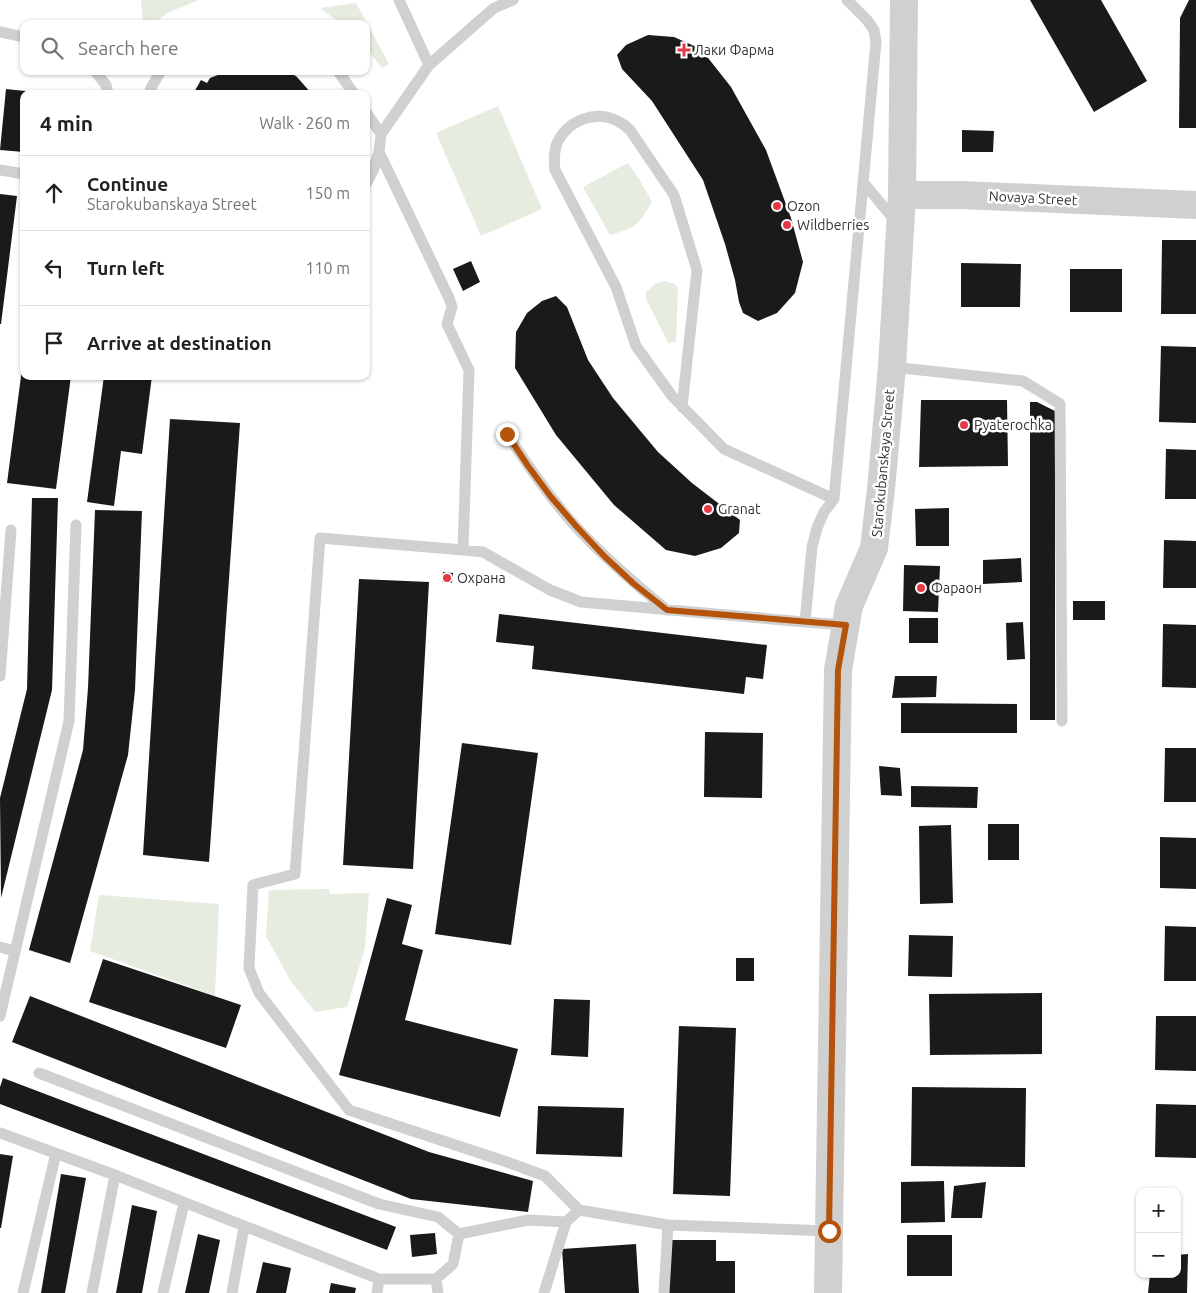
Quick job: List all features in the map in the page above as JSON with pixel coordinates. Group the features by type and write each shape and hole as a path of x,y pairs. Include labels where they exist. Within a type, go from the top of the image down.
{"street":[{"path":"900,227 904,0"},
{"name":"Novaya Street","path":"902,195 962,195 1196,205"},
{"name":"Starokubanskaya Street","path":"828,1293 838,670 849,606 874,548 882,489 892,367 900,227"}],"lane":[{"path":"399,0 429,65"},
{"path":"370,177 379,152 381,134 429,65 494,8 512,0"},
{"path":"805,622 812,546 824,512 834,499 876,42 874,30 847,0"},
{"path":"0,32 20,35"},
{"path":"98,75 106,85 107,90"},
{"path":"151,90 159,75"},
{"path":"341,75 351,90"},
{"path":"682,407 697,270 674,195 630,130 622,123 611,118 600,116 588,117 568,128 561,137 556,147 554,158 555,170 616,287 636,346 672,396 682,407 724,449 834,499"},
{"path":"370,118 381,134"},
{"path":"379,152 449,298 452,307 447,324 469,370 463,550"},
{"path":"0,170 20,173"},
{"path":"862,182 900,227"},
{"path":"892,367 1023,381 1060,404 1062,721"},
{"path":"507,434 551,497 576,526 634,584 667,610"},
{"path":"0,1016 70,721 76,525"},
{"path":"0,676 11,530"},
{"path":"829,1231 668,1225 579,1210 545,1176 349,1110 259,993 248,968 253,885 295,874 320,538 483,552 550,590 581,602 846,625"},
{"path":"0,947 15,951"},
{"path":"39,1073 379,1204 438,1217 459,1234"},
{"path":"0,1133 115,1175 379,1279 436,1279 453,1264 459,1234"},
{"path":"23,1293 56,1153"},
{"path":"92,1293 115,1175"},
{"path":"163,1293 184,1203"},
{"path":"544,1293 566,1222 579,1210"},
{"path":"459,1234 528,1220 566,1222"},
{"path":"664,1293 668,1225"},
{"path":"232,1293 244,1227"},
{"path":"377,1293 379,1279"},
{"path":"436,1279 438,1293"}],"shaded area":[{"path":"141,0 199,0 169,12 158,20 143,20"},
{"path":"356,3 365,20 336,20 320,8"},
{"path":"370,29 389,64 382,68 370,53"},
{"path":"498,106 542,209 481,236 436,133"},
{"path":"628,163 652,202 636,225 610,235 583,187"},
{"path":"664,281 675,284 678,288 676,342 668,343 646,299 646,292 655,284"},
{"path":"329,889 330,894 369,893 365,948 347,1007 315,1012 290,980 266,936 269,890"},
{"path":"99,895 219,904 215,996 90,951"}],"building":[{"path":"1030,0 1101,0 1147,81 1094,112"},
{"path":"1189,0 1196,0 1196,128 1179,128 1180,18"},
{"path":"648,35 674,37 701,49 731,87 766,150 791,218 803,262 795,293 777,313 758,321 743,313 725,244 703,180 652,101 622,69 617,55 626,45"},
{"path":"218,75 294,75 308,90 195,90 201,80 207,83 210,78"},
{"path":"6,89 20,90 20,152 0,150"},
{"path":"962,130 994,131 993,152 962,152"},
{"path":"0,194 17,196 1,324 0,324"},
{"path":"1162,240 1196,240 1196,314 1161,314"},
{"path":"471,261 480,282 463,291 453,269"},
{"path":"961,263 1021,264 1020,307 961,307"},
{"path":"1070,269 1122,269 1122,312 1070,312"},
{"path":"556,296 567,307 588,360 613,398 658,452 692,483 740,520 739,533 721,548 695,556 666,550 614,505 556,435 515,368 516,332 527,313 542,301"},
{"path":"1161,346 1196,347 1196,423 1159,422"},
{"path":"21,380 70,380 56,489 7,483"},
{"path":"103,380 151,380 142,454 121,451 114,506 87,502"},
{"name":"Pyaterochka","path":"921,400 1007,400 1008,466 919,467"},
{"path":"1030,402 1037,402 1055,411 1055,720 1030,720"},
{"path":"170,419 240,423 209,862 143,855"},
{"path":"1166,449 1196,450 1196,499 1165,499"},
{"path":"32,498 58,498 52,690 1,898 0,798 27,689"},
{"path":"949,508 949,546 916,546 915,509"},
{"path":"95,510 142,511 135,690 128,755 70,963 29,950 83,750 88,688"},
{"path":"1164,540 1196,541 1196,588 1163,588"},
{"path":"1021,558 1022,582 983,584 983,560"},
{"name":"Фараон","path":"904,565 940,566 938,612 903,611"},
{"name":"Охрана","path":"443,572 453,573 452,583 442,582"},
{"path":"359,579 429,582 413,869 343,865"},
{"path":"1073,601 1105,601 1105,620 1073,620"},
{"path":"499,614 767,645 763,679 746,677 744,694 532,669 534,646 496,642"},
{"path":"909,618 938,618 938,643 909,643"},
{"path":"1023,622 1025,659 1007,660 1006,623"},
{"path":"1163,624 1196,625 1196,688 1162,687"},
{"path":"895,676 937,676 936,697 892,698"},
{"path":"901,703 1017,704 1017,733 901,733"},
{"path":"705,732 763,733 762,798 704,797"},
{"path":"462,743 538,753 511,945 435,934"},
{"path":"1165,748 1196,748 1196,802 1164,802"},
{"path":"879,766 900,768 902,796 881,795"},
{"path":"911,786 978,787 977,808 911,807"},
{"path":"988,824 1019,824 1019,860 988,860"},
{"path":"951,825 953,903 920,904 919,826"},
{"path":"1160,837 1196,838 1196,889 1160,888"},
{"path":"387,898 412,905 402,944 423,950 405,1020 518,1049 500,1117 339,1075"},
{"path":"1165,926 1196,927 1196,981 1164,981"},
{"path":"909,935 953,936 952,977 908,976"},
{"path":"736,958 754,958 754,981 736,981"},
{"path":"103,959 241,1005 226,1048 89,1002"},
{"path":"1042,993 1042,1054 930,1055 929,994"},
{"path":"30,996 429,1152 533,1181 528,1212 411,1199 12,1042"},
{"path":"554,999 590,1000 588,1057 551,1055"},
{"path":"1156,1016 1196,1016 1196,1071 1155,1070"},
{"path":"679,1026 736,1028 730,1196 673,1194"},
{"path":"3,1078 396,1227 387,1250 0,1104 0,1087"},
{"path":"912,1087 1026,1088 1025,1167 911,1166"},
{"path":"1156,1104 1196,1105 1196,1158 1155,1157"},
{"path":"538,1106 624,1108 622,1157 536,1154"},
{"path":"0,1154 13,1156 1,1228 0,1228"},
{"path":"61,1174 86,1178 65,1293 41,1293"},
{"path":"944,1181 945,1222 901,1223 901,1182"},
{"path":"986,1182 982,1218 951,1218 954,1186"},
{"path":"132,1205 157,1211 142,1293 116,1293"},
{"path":"435,1233 437,1254 412,1257 410,1235"},
{"path":"198,1234 220,1240 209,1293 185,1293"},
{"path":"907,1235 952,1235 952,1276 907,1276"},
{"path":"668,1240 716,1240 716,1261 735,1261 735,1293 668,1293"},
{"path":"636,1244 639,1293 565,1293 562,1249"},
{"path":"1188,1254 1187,1293 1148,1293 1150,1278 1181,1278 1181,1255"},
{"path":"263,1262 291,1268 286,1293 256,1293"},
{"path":"331,1283 356,1288 355,1293 329,1293"}],"place":[{"name":"Лаки Фарма","path":"684,50"},
{"name":"Ozon","path":"777,206"},
{"name":"Wildberries","path":"787,225"},
{"name":"Pyaterochka","path":"964,425"},
{"name":"Granat","path":"708,509"},
{"name":"Охрана","path":"447,578"},
{"name":"Фараон","path":"921,588"}],"route":[{"path":"507,434 551,497 576,526 634,584 667,610 846,625 838,670 829,1231"}]}
